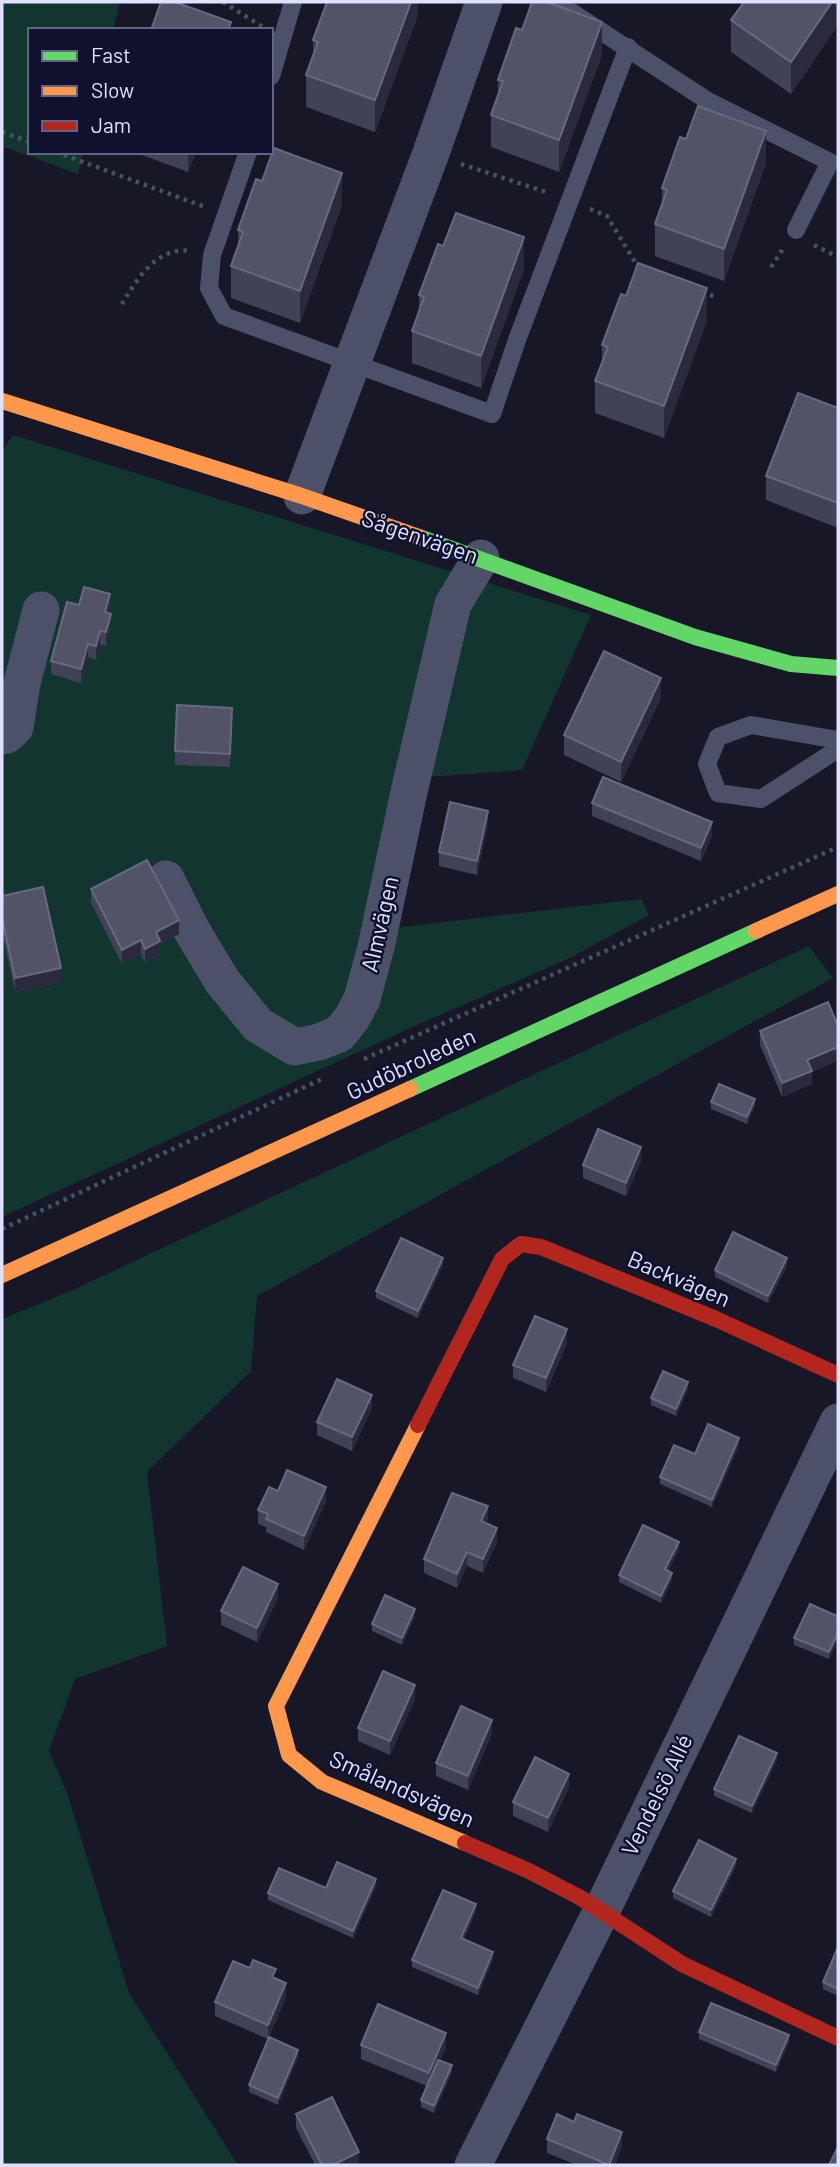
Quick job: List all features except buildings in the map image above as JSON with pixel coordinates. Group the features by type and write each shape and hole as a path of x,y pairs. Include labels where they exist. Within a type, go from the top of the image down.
{"street":[{"path":"302,496 431,153 484,2"},
{"name":"Sågenvägen","path":"2,401 302,496 695,637 791,664 838,668"},
{"name":"Almvägen","path":"166,880 222,981 258,1025 295,1047 339,1034 362,999 376,947 453,604 481,558"},
{"path":"2,736 15,727 22,683 41,610"},
{"name":"Gudöbroleden","path":"2,1275 838,894"},
{"name":"Backvägen","path":"502,1259 521,1244 541,1247 716,1319 838,1375"},
{"name":"Smålandsvägen","path":"502,1259 276,1706 289,1755 322,1782 529,1871 581,1898 682,1964 838,2038"},
{"name":"Vendelsö Allé","path":"473,2165 601,1912 825,1482 838,1422"}],"lane":[{"path":"273,69 293,2"},
{"path":"545,2 573,13 708,102 834,157 796,230"},
{"path":"247,154 212,255 209,288 224,316 492,414 569,200 628,47"},
{"path":"838,740 751,725 718,737 707,764 718,793 761,799 838,749"}],"path":[{"path":"223,2 263,28"},
{"path":"2,132 28,141"},
{"path":"61,154 225,215"},
{"path":"122,304 136,280 154,262 177,249 212,255"},
{"path":"351,1065 838,847"},
{"path":"2,1229 326,1076"}],"green space":[{"path":"2,2 120,2 114,28 28,28 28,154 83,154 78,174 2,146"},
{"path":"13,435 591,615 522,770 427,777 393,928 641,899 649,915 570,958 406,1030 2,1217 2,451"},
{"path":"809,946 833,978 257,1296 251,1371 147,1472 167,1646 75,1679 49,1751 67,1793 129,1993 238,2165 2,2165 2,1319 66,1293"}],"traffic: fast":[{"path":"419,537 695,637 791,664 838,668"},
{"path":"410,1089 756,931"}],"traffic: slow":[{"path":"2,401 302,496 419,537"},
{"path":"756,931 838,894"},
{"path":"2,1275 410,1089"},
{"path":"418,1425 276,1706 289,1755 322,1782 465,1843"}],"traffic: jam":[{"path":"418,1425 502,1259 521,1244 541,1247 716,1319 838,1375"},
{"path":"465,1843 529,1871 581,1898 682,1964 838,2038"}]}
